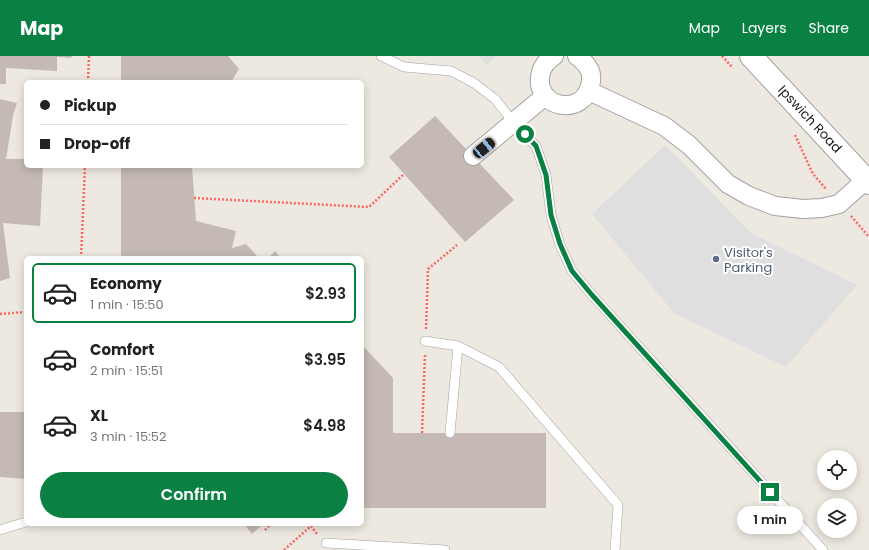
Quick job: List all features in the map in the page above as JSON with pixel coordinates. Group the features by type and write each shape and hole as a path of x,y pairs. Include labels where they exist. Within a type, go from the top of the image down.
{"street":[{"path":"554,56 546,62 542,68 540,77 541,87 545,96 550,100 558,104 568,106 584,98 589,91 592,80 590,71 585,61 577,56"},
{"name":"Ipswich Road","path":"744,64 868,181"},
{"path":"589,91 664,126 689,145 728,184 749,196 775,206 803,209 822,208 839,204 868,181"},
{"path":"474,156 545,96"}],"lane":[{"path":"381,56 404,68 451,71 474,82 495,99 536,146 546,175 551,215 560,244 572,271 823,550"},
{"path":"425,341 458,346 499,368 618,505 615,550"},
{"path":"450,433 458,346"},
{"path":"0,530 24,523"},
{"path":"326,543 446,550"}],"path":[{"path":"88,80 89,56"},
{"path":"722,56 744,64"},
{"path":"794,133 812,174 817,179"},
{"path":"82,256 85,168"},
{"path":"194,198 369,206 404,174"},
{"path":"859,225 869,237"},
{"path":"0,314 24,312"},
{"path":"264,530 268,526"},
{"path":"284,550 310,526"}],"shaded area":[{"path":"478,56 497,56 487,65"},
{"name":"Visitor's Parking","path":"665,145 751,233 857,285 786,367 674,313 592,214"}],"building":[{"path":"0,56 72,56 71,58 57,57 57,71 6,68 6,84 0,84"},
{"path":"121,56 228,56 239,69 232,80 121,80"},
{"path":"0,99 17,103 13,116 6,159 24,159 24,168 43,168 40,226 3,223 10,278 0,281"},
{"path":"435,116 514,200 465,242 389,157"},
{"path":"121,168 192,168 196,221 236,231 232,248 246,244 257,256 121,256"},
{"path":"275,251 279,256 270,256"},
{"path":"364,347 393,378 393,433 546,433 546,508 364,508"},
{"path":"0,412 24,412 24,479 0,477"},
{"path":"246,526 261,526 252,534"}],"place":[{"name":"Visitor's Parking","path":"716,259"}],"route":[{"path":"525,134 536,146 546,175 551,215 560,244 572,271 770,492"}]}
